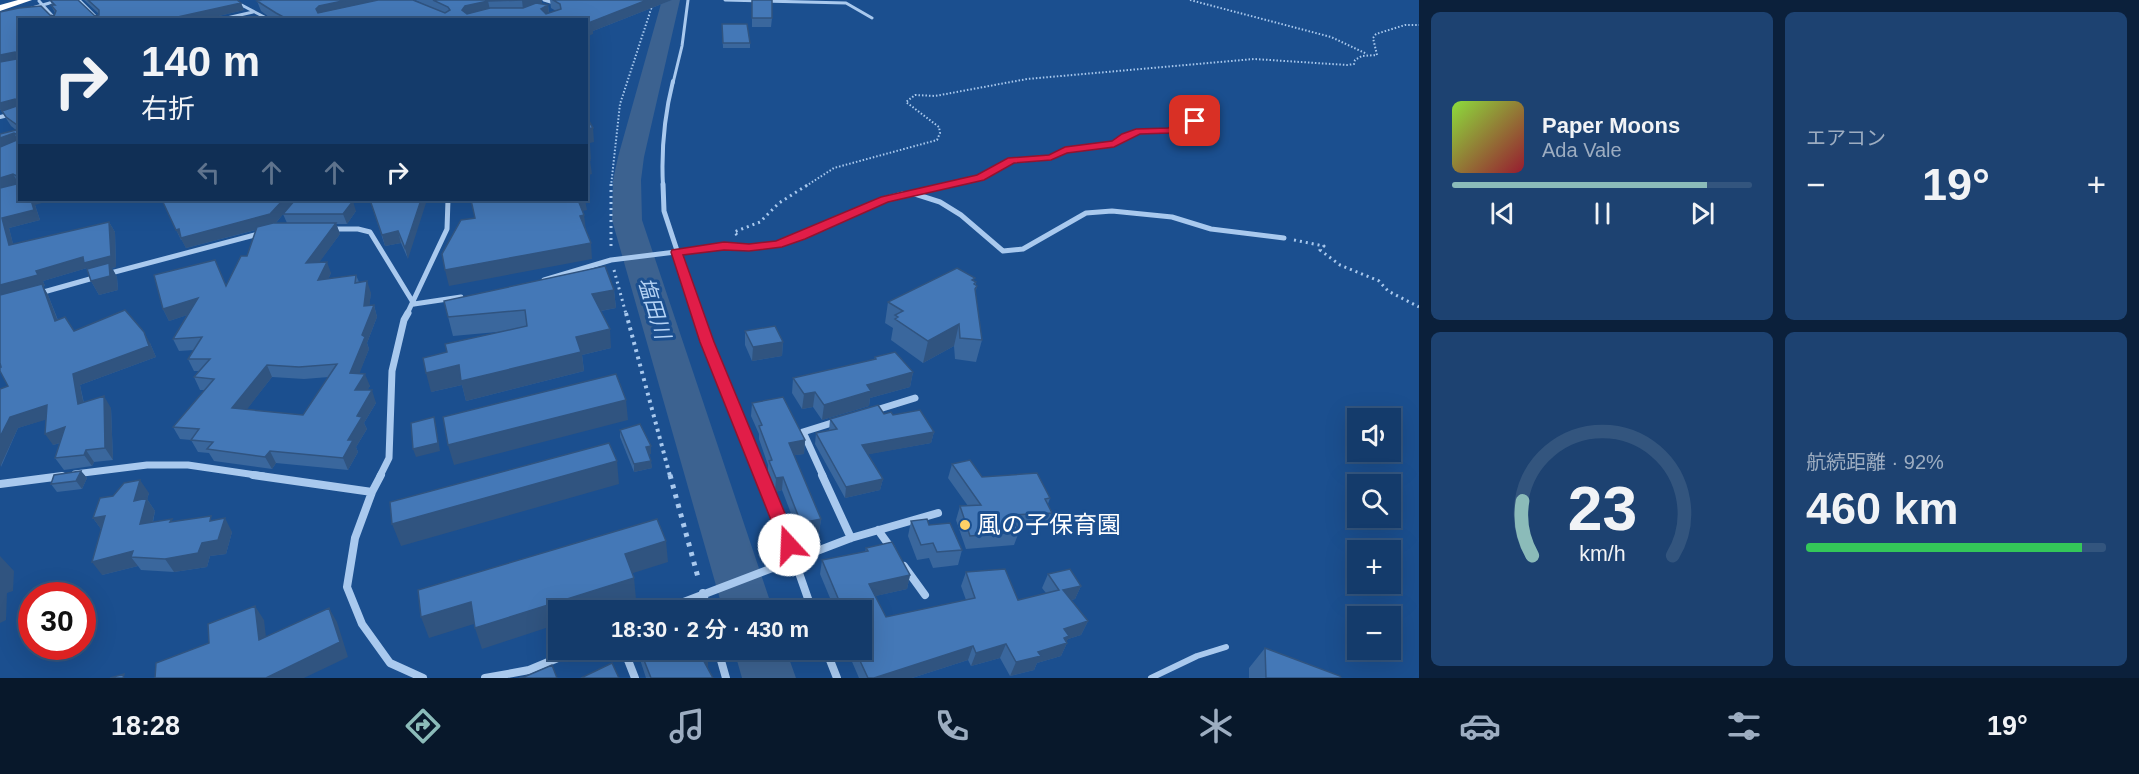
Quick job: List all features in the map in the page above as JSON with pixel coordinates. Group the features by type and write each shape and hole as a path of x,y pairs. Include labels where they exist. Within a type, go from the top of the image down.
{"highway":[{"path":"0,2 7,0"},
{"path":"0,8 30,4"}],"street":[{"path":"30,4 43,5 60,0"},
{"path":"79,0 97,18"},
{"path":"232,0 266,18"},
{"path":"544,0 554,3"},
{"path":"545,6 563,0"},
{"path":"688,0 682,46 664,116 661,153 664,211 707,342 784,530 808,600"},
{"path":"725,0 846,3 872,18"},
{"path":"39,1 54,18"},
{"path":"227,18 254,12"},
{"path":"0,117 18,112"},
{"path":"535,282 611,260 724,246 749,248 778,244 801,237 884,199 903,194 915,194 980,177 1012,160 1051,158 1065,150 1114,144 1139,131 1169,131 1195,121"},
{"path":"915,194 940,202 961,215 1003,250 1011,252 1023,249 1086,213 1112,211 1172,217 1211,229 1284,238"},
{"path":"423,678 390,663 362,624 347,587 355,538 372,492 389,458 392,371 404,320 414,304 447,229 448,201"},
{"path":"323,229 358,229 370,232 414,304"},
{"path":"33,295 267,232"},
{"path":"414,304 469,296"},
{"path":"870,412 915,398"},
{"path":"848,418 803,432 851,538"},
{"path":"0,484 147,465 188,465 372,492"},
{"path":"687,600 851,538 938,513"},
{"path":"878,530 925,595"},
{"path":"703,593 705,600"},
{"path":"485,678 529,670 553,660"},
{"path":"628,660 635,678"},
{"path":"721,660 726,678"},
{"path":"830,660 837,678"}],"lane":[{"path":"1151,678 1197,657 1226,647"}],"path":[{"path":"654,0 620,104 611,170 611,260 703,593"},
{"path":"1190,0 1330,37 1368,55 1377,55 1373,38 1376,34 1405,25 1419,25"},
{"path":"746,234 737,235 734,232 760,222 779,202 834,168 937,140 940,133 939,127 906,102 915,95 935,96 1027,78 1254,59 1347,65 1368,55"},
{"path":"1284,238 1319,243 1324,246 1320,250 1340,265 1378,280 1389,291 1419,307"}],"building":[{"path":"50,0 78,0 95,16 99,15 99,10 88,0 237,0 241,3 173,18 18,18 18,54 0,55 0,12 41,6 54,16 56,11 51,5 55,5"},
{"path":"347,0 319,6 316,9 318,13 378,0 413,0 445,13 450,10 448,7 433,0 523,0 488,1 465,6 462,10 467,14 490,8 523,8 536,3 548,5 541,9 546,14 561,9 560,4 553,0 647,0 588,23 588,18 285,18 257,1"},
{"path":"752,0 772,0 772,18 752,18"},
{"path":"722,24 747,24 750,43 723,43"},
{"path":"18,56 18,101 15,99 0,103 0,62 16,59"},
{"path":"18,101 18,126 2,111 17,106"},
{"path":"588,119 593,128 588,129"},
{"path":"18,130 18,135 14,133 0,138 0,134"},
{"path":"18,135 18,176 13,174 0,178 0,147 17,140"},
{"path":"18,179 18,201 31,201 34,210 2,218 9,245 109,222 111,256 84,263 83,257 36,271 38,275 0,285 0,188 16,184"},
{"path":"162,201 282,201 270,214 181,238 179,229 176,230"},
{"path":"294,201 353,201 343,214 283,214"},
{"path":"370,201 421,201 405,248 398,231 382,235"},
{"path":"471,201 578,201 584,215 580,216 591,243 445,270 442,254 461,220 475,218"},
{"path":"273,223 336,223 306,263 327,262 318,280 356,275 355,283 367,281 364,306 374,305 362,335 365,337 350,373 365,374 355,390 372,390 357,416 362,417 348,440 353,440 343,458 270,451 265,457 207,449 213,442 191,440 199,429 173,427 214,379 194,377 210,359 188,359 202,337 173,339 198,298 163,309 154,275 215,260 226,286 241,256 247,256 257,227","holes":["337,364 303,415 232,408 267,365 299,367"]},
{"path":"109,263 110,276 91,281 87,269"},
{"path":"605,266 614,290 592,294 610,329 576,337 581,352 461,381 459,365 426,373 423,358 447,352 445,344 527,326 525,310 448,317 444,301"},
{"path":"957,268 975,278 972,280 977,286 975,289 982,340 960,338 959,324 928,341 895,319 898,317 895,315 903,311 888,302"},
{"path":"42,284 55,321 65,317 74,331 125,310 144,332 149,346 73,374 78,404 104,396 105,448 86,450 84,455 55,458 65,427 45,434 47,405 10,417 0,437 0,389 8,386 0,371 0,295"},
{"path":"775,326 783,342 753,347 745,331"},
{"path":"895,352 913,372 867,385 871,391 824,405 815,392 804,394 793,378 876,359 875,357"},
{"path":"616,374 626,400 448,445 443,417"},
{"path":"783,397 805,440 789,443 821,519 801,523 783,477 776,478 769,461 772,460 759,426 762,425 752,403"},
{"path":"878,405 884,414 891,412 893,415 920,410 934,432 862,445 883,479 846,487 816,433 837,429 830,419"},
{"path":"434,417 438,443 413,449 411,423"},
{"path":"640,424 651,446 646,447 651,461 634,464 620,430"},
{"path":"609,443 617,461 392,524 390,502"},
{"path":"970,460 982,477 1037,473 1050,498 1045,499 1052,513 1011,515 1019,532 970,536 960,506 981,505 952,464"},
{"path":"81,471 76,481 51,484 54,475"},
{"path":"140,480 134,501 147,498 140,524 211,516 210,521 225,518 218,540 202,543 198,553 165,559 131,557 133,551 92,562 105,516 93,518 100,498 113,496 124,483"},
{"path":"657,519 666,541 625,554 634,578 564,600 548,600 548,605 475,628 471,602 421,617 418,590"},
{"path":"927,519 929,525 950,523 962,550 937,552 933,543 921,545 911,521"},
{"path":"892,542 910,575 869,584 886,617 975,598 966,572 1005,569 1018,600 1059,590 1048,574 1070,569 1081,586 1063,590 1088,621 1064,629 1069,636 1064,638 1067,643 1038,652 1041,656 1016,662 1006,644 976,653 973,646 868,678 860,660 872,660 872,600 839,600 822,560 868,551 866,548"},
{"path":"255,606 259,640 329,608 340,642 266,678 155,678 156,663 209,643 208,624"},
{"path":"1265,648 1340,676 1341,678 1266,678"},
{"path":"644,660 703,660 713,678 651,678"},
{"path":"612,663 619,678 581,678"},
{"path":"552,665 557,678 519,678 524,677"},
{"path":"124,674 123,678 110,678"}],"waterway":[{"name":"塩田川","path":"671,0 631,157 627,180 627,220 745,600"},
{"name":"塩田川","path":"763,660 769,678"}],"place":[{"name":"風の子保育園","path":"965,525"}],"route":[{"path":"789,545 707,342 677,252 724,246 749,248 778,244 801,237 884,199 903,194 915,194 980,177 1012,160 1051,158 1065,150 1114,144 1139,131 1169,131 1195,121"}]}
